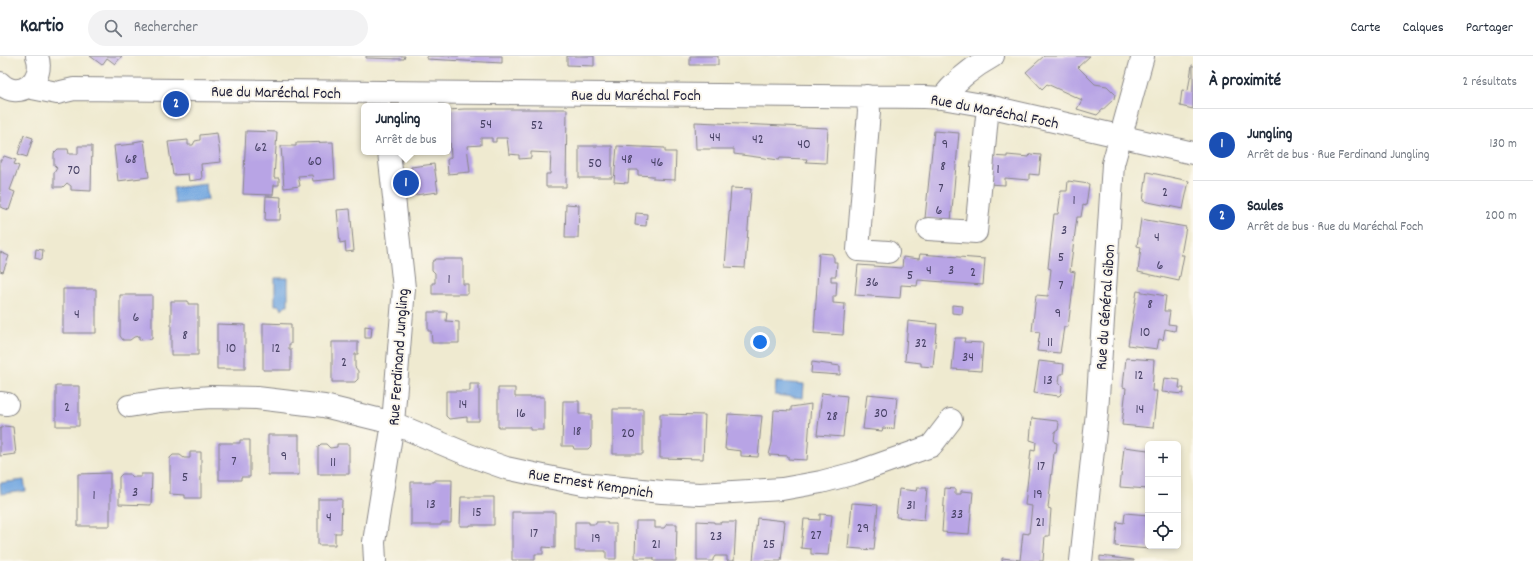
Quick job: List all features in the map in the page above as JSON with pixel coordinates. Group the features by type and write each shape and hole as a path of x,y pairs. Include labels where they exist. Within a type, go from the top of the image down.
{"street":[{"path":"942,98 950,88 974,66 993,56"},
{"name":"Rue du Général Gibon","path":"1082,561 1097,413 1113,164 1143,56"},
{"path":"38,59 50,74 74,89"},
{"path":"11,90 33,83 40,69 38,59"},
{"name":"Rue du Maréchal Foch","path":"11,90 57,92 74,89 384,99 862,96 942,98 988,106 1193,153"},
{"path":"842,251 857,109 862,96"},
{"path":"862,96 869,111 858,250 888,252"},
{"path":"928,228 976,232 988,106"},
{"name":"Rue Ferdinand Jungling","path":"375,561 374,542 393,423 404,288 389,155"},
{"name":"Rue Ernest Kempnich","path":"129,406 160,401 211,397 257,398 324,406 393,423 468,455 506,468 583,484 662,492 700,494 782,489 821,482 855,473 931,446 950,420"}],"water":[{"path":"206,184 208,200 175,204 173,188"},
{"path":"275,278 288,278 288,305 282,309 278,305 275,305"},
{"path":"776,382 804,384 803,398 775,395"},
{"path":"24,480 26,491 1,494 0,483"}],"building":[{"path":"90,56 122,56 115,64 107,58 102,65"},
{"path":"366,56 405,56 404,59 366,58"},
{"path":"427,56 502,56 502,63 427,59"},
{"path":"567,56 594,56 594,66 567,65"},
{"path":"690,56 718,56 718,65 690,65"},
{"path":"1044,56 1090,56 1078,67 1095,84 1107,86 1115,94 1114,99 1097,115 1077,109 1082,100 1047,84 1042,89 1026,72"},
{"path":"1192,65 1193,109 1180,106 1182,90 1188,91"},
{"path":"567,109 566,187 546,187 546,174 550,174 551,153 531,152 531,158 519,159 519,155 509,154 507,138 496,138 496,142 492,142 492,138 481,138 481,145 467,146 470,172 448,174 447,160 451,157 451,110"},
{"path":"695,122 828,128 826,163 806,162 807,159 780,158 779,160 734,154 734,149 696,149"},
{"path":"246,131 277,132 274,178 279,178 279,185 274,185 273,195 243,194"},
{"path":"934,131 959,133 951,221 925,218"},
{"path":"217,133 221,162 201,164 202,179 189,181 188,174 173,175 168,142 188,140 188,145 193,145 195,141 200,140 200,135"},
{"path":"24,135 33,138 27,157 18,154"},
{"path":"144,140 149,177 118,181 114,146 134,144 134,142"},
{"path":"333,142 335,179 313,181 312,175 298,176 300,186 284,188 281,146 296,146 296,143"},
{"path":"78,146 92,146 91,191 71,190 71,186 67,183 63,187 54,187 54,173 57,168 54,165 54,153 58,149 68,149 69,154 78,154"},
{"path":"579,146 612,146 612,178 579,178"},
{"path":"617,146 665,148 665,152 676,152 675,180 653,179 653,176 638,175 638,170 629,170 628,183 614,182"},
{"path":"1030,154 1041,155 1039,175 1029,174 1029,180 1005,178 1005,185 988,184 990,156 1007,157 1007,155 1029,157"},
{"path":"4,156 16,160 14,164 19,166 10,190 15,192 9,210 0,207 0,160 2,160"},
{"path":"434,164 438,192 415,195 411,167"},
{"path":"1147,172 1189,181 1183,209 1143,201"},
{"path":"1068,181 1089,184 1086,206 1083,205 1081,217 1077,217 1070,271 1075,272 1068,327 1064,327 1060,353 1037,351 1040,332 1032,331 1036,295 1048,296 1051,269 1048,268 1054,214 1058,214 1061,191 1067,191"},
{"path":"731,188 751,189 745,268 725,267"},
{"path":"266,196 281,197 280,220 265,220"},
{"path":"566,204 579,205 578,238 565,238"},
{"path":"350,209 354,251 346,252 345,242 340,243 337,210"},
{"path":"636,213 647,214 646,226 635,225"},
{"path":"1141,219 1186,227 1181,255 1184,255 1179,281 1138,272 1141,247 1137,246"},
{"path":"36,249 43,250 42,260 35,258"},
{"path":"0,252 9,256 3,272 0,271"},
{"path":"819,253 832,254 834,262 837,262 836,276 831,276 831,281 837,281 836,296 833,296 833,303 845,304 843,335 814,333"},
{"path":"920,254 985,259 983,285 918,280 917,286 901,285 900,298 855,295 858,265 902,268 903,257 919,259"},
{"path":"436,259 463,259 463,284 468,284 468,294 432,294 432,283 435,283 435,273 432,270 432,262"},
{"path":"63,289 96,289 96,333 63,333"},
{"path":"1137,291 1166,296 1164,311 1170,311 1168,324 1176,325 1175,331 1165,329 1163,340 1159,339 1157,349 1128,345"},
{"path":"120,295 152,295 152,339 139,340 139,336 130,340 123,340 120,336"},
{"path":"171,301 188,301 188,304 198,304 198,355 171,355"},
{"path":"952,305 963,306 962,314 952,313"},
{"path":"428,312 447,312 446,321 459,322 459,343 432,343 431,331 428,331"},
{"path":"908,321 937,324 933,367 921,366 921,363 905,361"},
{"path":"263,323 291,324 291,344 289,344 289,349 291,349 291,370 263,370"},
{"path":"217,324 245,325 245,369 217,369"},
{"path":"365,326 372,327 371,338 365,338"},
{"path":"955,338 965,338 964,342 983,343 981,371 952,369"},
{"path":"332,342 358,342 358,354 355,354 355,367 358,371 358,379 355,382 332,382"},
{"path":"1126,358 1154,360 1152,391 1157,391 1153,428 1122,425 1126,388 1123,387"},
{"path":"1039,361 1064,364 1063,374 1060,374 1059,383 1062,386 1061,394 1059,396 1034,393"},
{"path":"812,362 840,366 840,375 811,373"},
{"path":"1164,378 1180,380 1179,388 1184,388 1183,394 1162,392"},
{"path":"470,384 479,384 479,421 467,421 467,417 449,419 446,416 446,391 470,391"},
{"path":"56,386 79,386 79,426 56,426"},
{"path":"498,388 515,388 515,397 544,397 544,430 530,430 530,427 498,427"},
{"path":"822,393 847,396 843,437 817,435"},
{"path":"867,394 897,397 894,429 883,428 882,431 863,429"},
{"path":"563,401 579,401 579,414 591,414 591,446 588,449 574,449 573,446 562,446"},
{"path":"811,404 807,460 788,459 788,456 769,455 772,443 774,410 791,411 791,407"},
{"path":"613,409 643,409 643,454 613,454"},
{"path":"660,414 705,415 703,459 660,458"},
{"path":"728,414 762,416 758,457 741,456 741,451 725,449"},
{"path":"1032,418 1057,421 1059,424 1058,430 1055,432 1054,442 1057,443 1056,453 1054,453 1048,508 1051,509 1049,536 1045,536 1043,561 1002,561 1002,558 1020,560 1023,533 1029,534 1032,506 1025,505 1031,450 1035,451 1036,442 1030,440"},
{"path":"4,426 13,427 16,454 0,456 0,429"},
{"path":"268,435 299,435 299,475 268,475"},
{"path":"240,440 250,440 250,477 241,477 241,480 219,480 219,443 240,443"},
{"path":"321,444 326,444 330,448 337,447 337,444 349,444 349,474 318,474 318,447"},
{"path":"1124,447 1145,450 1145,489 1120,487"},
{"path":"190,452 201,452 201,498 185,498 185,495 170,494 170,458 173,455 180,455 184,458 190,458"},
{"path":"110,473 110,526 78,526 78,474"},
{"path":"122,474 130,474 133,477 141,477 141,474 152,474 151,505 119,504 119,477"},
{"path":"434,480 452,480 451,523 441,523 441,525 411,525 411,482 434,482"},
{"path":"917,488 927,488 924,520 896,517 899,489 916,491"},
{"path":"945,488 955,489 955,494 961,494 961,491 973,492 969,534 942,532"},
{"path":"461,497 494,497 494,525 460,526"},
{"path":"318,499 342,499 341,533 335,533 335,545 318,545"},
{"path":"852,503 878,505 874,550 848,548"},
{"path":"512,512 555,512 555,548 543,547 543,554 535,554 535,560 512,560"},
{"path":"1125,513 1145,515 1145,549 1115,546 1117,522 1124,523"},
{"path":"820,514 832,515 828,555 811,554 811,549 801,548 804,519 820,520"},
{"path":"757,518 785,521 781,561 753,561"},
{"path":"636,521 655,521 655,528 664,528 667,524 677,524 676,561 654,561 654,558 635,558"},
{"path":"697,521 714,523 736,522 734,561 727,561 727,556 715,556 713,561 697,561"},
{"path":"575,522 589,522 589,524 596,524 596,522 607,522 607,524 616,524 616,559 606,559 606,551 575,551"},
{"path":"1100,556 1134,560 1134,561 1100,561"}],"place":[{"name":"Saules","path":"176,104"},
{"name":"Jungling","path":"406,183"}]}
